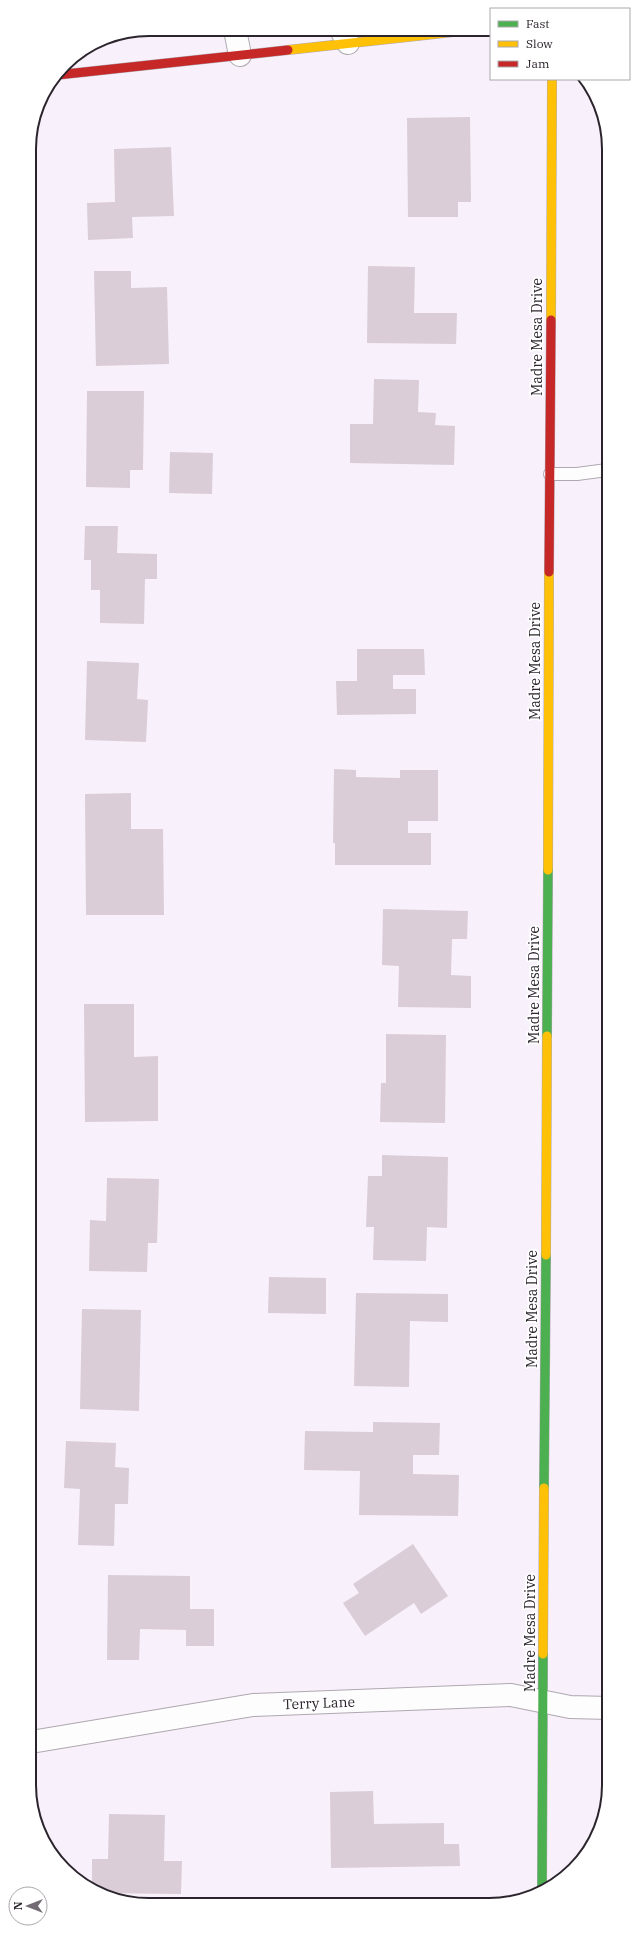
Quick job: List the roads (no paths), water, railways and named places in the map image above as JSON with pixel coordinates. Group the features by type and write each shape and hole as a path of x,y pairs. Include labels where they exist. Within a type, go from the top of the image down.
{"street":[{"path":"236,36 240,55"},
{"path":"65,74 240,55 345,37 364,36"},
{"name":"Madre Mesa Drive","path":"542,1884 552,80"},
{"name":"Terry Lane","path":"36,1741 253,1705 511,1695 570,1707 602,1708"}],"lane":[{"path":"550,474 577,474 602,471"}]}
